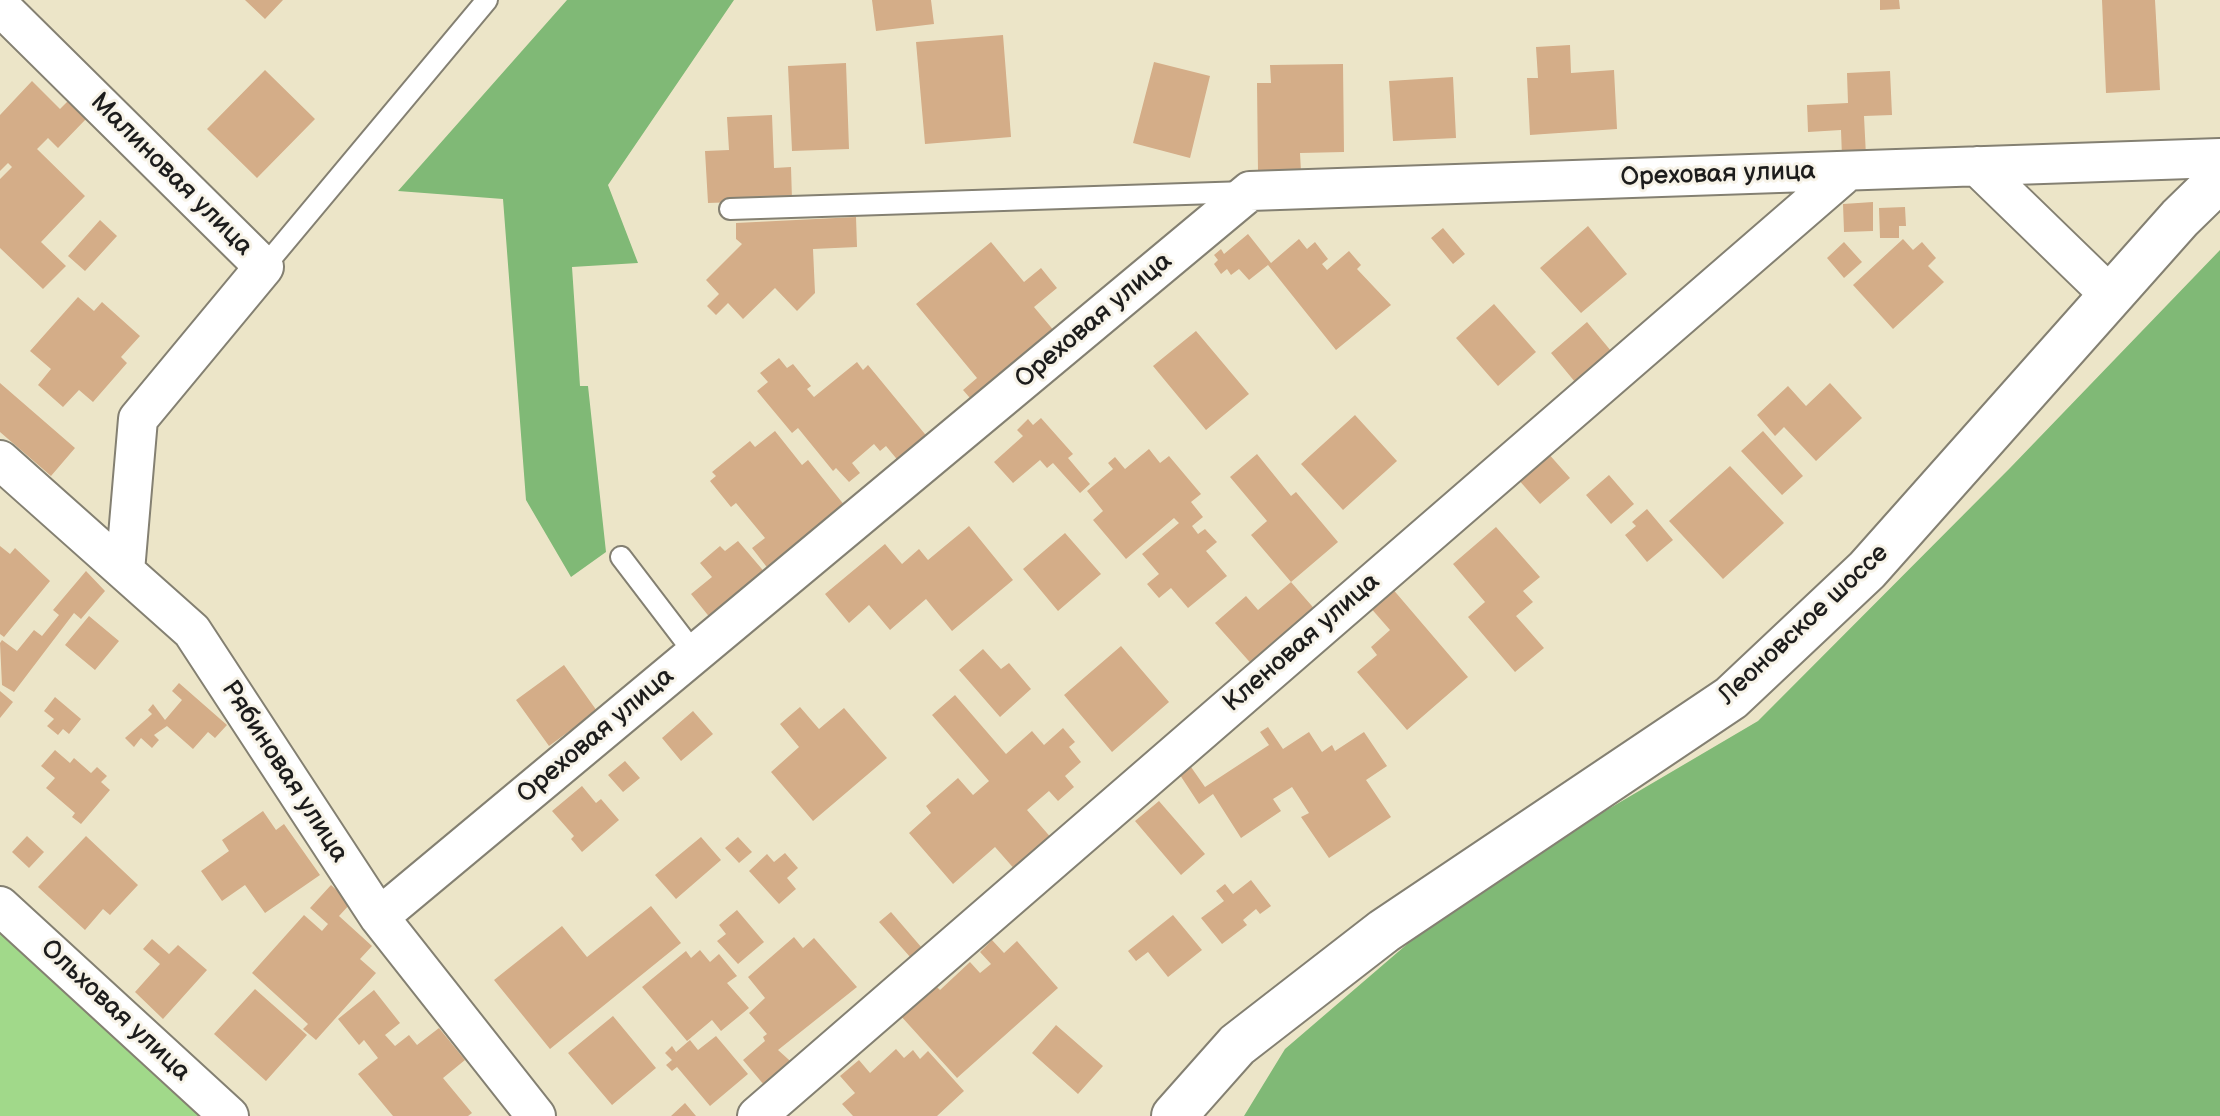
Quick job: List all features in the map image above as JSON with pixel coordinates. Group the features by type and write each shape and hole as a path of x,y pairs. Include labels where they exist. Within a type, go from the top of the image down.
{"main road":[{"name":"Леоновское шоссе","path":"1174,1116 1237,1045 1384,931 1731,698 1867,570 2111,296 2220,179"}],"street":[{"name":"Малиновая улица","path":"0,6 264,267 138,419 125,571"},
{"name":"Ореховая улица","path":"379,917 1250,191 2220,158"},
{"path":"1977,166 2111,296"},
{"name":"Кленовая улица","path":"757,1116 1848,171"},
{"name":"Рябиновая улица","path":"0,460 192,631 379,917 536,1116"},
{"name":"Ольховая улица","path":"0,906 229,1116"}],"lane":[{"path":"264,267 487,0"},
{"path":"730,209 1250,191"},
{"path":"621,557 695,654"}],"green space":[{"path":"567,0 734,0 608,185 638,263 572,267 580,386 588,386 606,552 571,577 526,500 503,199 398,191"},
{"path":"2220,250 2220,1116 1244,1116 1285,1049 1469,891 1758,721 2010,468"},
{"path":"0,906 229,1116 0,1116"}],"building":[{"path":"245,0 283,0 265,19"},
{"path":"872,0 931,0 934,24 876,31"},
{"path":"1880,0 1899,0 1900,9 1880,10"},
{"path":"2102,0 2155,0 2160,90 2106,93"},
{"path":"1003,35 1011,137 925,144 916,42"},
{"path":"1570,45 1571,73 1614,70 1617,129 1530,135 1527,78 1538,78 1536,47"},
{"path":"1154,62 1210,76 1190,158 1133,143"},
{"path":"846,63 849,149 792,151 788,66"},
{"path":"1343,64 1344,152 1300,153 1301,172 1258,172 1257,83 1271,83 1270,65"},
{"path":"265,70 315,119 257,178 207,129"},
{"path":"1890,71 1892,115 1864,116 1866,156 1842,157 1841,130 1808,132 1807,105 1848,103 1847,73"},
{"path":"1453,77 1456,138 1393,141 1389,81"},
{"path":"32,81 60,109 68,101 86,119 58,148 48,138 37,149 85,196 41,242 66,266 43,289 0,248 0,179 12,167 8,163 0,171 0,115"},
{"path":"772,115 774,168 791,167 792,200 708,203 705,151 729,150 727,117"},
{"path":"1873,202 1873,231 1844,232 1843,204"},
{"path":"1905,207 1906,226 1899,226 1899,238 1880,238 1879,208"},
{"path":"856,217 857,247 813,249 815,293 797,311 775,288 743,319 728,303 716,315 707,306 719,294 706,280 742,244 736,239 736,223"},
{"path":"100,220 117,236 85,271 68,256"},
{"path":"1588,226 1627,274 1581,313 1540,268"},
{"path":"1443,228 1465,254 1453,264 1431,238"},
{"path":"1248,234 1271,263 1299,239 1307,249 1315,242 1328,259 1322,264 1327,270 1349,251 1361,265 1357,269 1391,305 1336,350 1268,265 1249,280 1239,269 1231,275 1227,269 1221,274 1214,264 1218,260 1214,255 1221,249 1224,254"},
{"path":"1903,239 1913,250 1922,242 1936,258 1928,266 1944,282 1893,329 1853,285"},
{"path":"991,242 1024,282 1041,268 1057,288 1034,307 1055,332 980,395 978,392 970,398 963,390 977,378 916,304"},
{"path":"1844,242 1862,262 1844,278 1827,258"},
{"path":"78,297 94,311 102,302 140,336 121,357 127,363 93,402 79,390 63,407 38,385 51,369 30,351"},
{"path":"1494,304 1536,352 1498,386 1456,338"},
{"path":"1587,322 1616,357 1580,388 1551,353"},
{"path":"1196,331 1249,394 1206,430 1153,366"},
{"path":"779,358 787,368 793,364 811,386 807,389 814,397 857,362 863,370 868,365 929,439 900,463 886,446 880,451 874,444 852,463 860,473 849,482 836,468 833,471 798,428 792,433 757,391 768,382 760,373"},
{"path":"0,383 75,448 51,476 0,432"},
{"path":"1830,383 1862,418 1816,461 1784,427 1775,436 1757,415 1788,386 1806,406"},
{"path":"1355,415 1397,461 1343,510 1301,464"},
{"path":"1041,418 1073,454 1068,458 1090,484 1080,493 1053,463 1047,468 1040,460 1013,483 994,462 1023,436 1017,430 1028,419 1033,425"},
{"path":"775,431 802,465 808,460 845,506 773,575 752,548 765,538 736,503 731,507 710,481 716,476 712,472 750,441 755,447"},
{"path":"1763,431 1803,476 1782,495 1741,451"},
{"path":"1149,449 1160,463 1169,456 1201,494 1191,502 1203,517 1192,526 1198,534 1205,529 1217,542 1206,551 1227,576 1188,608 1171,588 1159,598 1147,584 1159,574 1142,554 1179,523 1174,518 1126,559 1093,520 1103,511 1087,491 1113,469 1108,463 1115,457 1125,469"},
{"path":"1547,452 1570,478 1540,504 1517,478"},
{"path":"1257,454 1291,496 1296,492 1338,542 1291,582 1251,535 1267,521 1230,477"},
{"path":"1730,466 1784,523 1723,579 1669,521"},
{"path":"1609,475 1634,504 1611,524 1586,495"},
{"path":"1647,509 1673,540 1647,562 1625,535 1636,526 1632,522"},
{"path":"969,526 1013,580 952,631 926,599 890,630 869,605 849,623 825,594 885,544 902,564 919,549 928,560"},
{"path":"1496,527 1540,577 1523,591 1533,602 1516,616 1544,648 1515,672 1468,617 1485,602 1453,564"},
{"path":"1065,533 1101,574 1058,611 1023,569"},
{"path":"738,541 767,575 715,624 691,594 712,577 700,563 720,546 725,551"},
{"path":"0,546 10,554 15,548 50,581 4,637 0,634"},
{"path":"86,571 105,591 81,619 74,613 14,692 2,685 2,640 17,651 34,630 42,636 59,615 53,610"},
{"path":"1291,582 1318,613 1255,668 1215,623 1246,596 1258,610"},
{"path":"1391,587 1468,677 1407,730 1357,672 1377,655 1371,647 1390,630 1369,606"},
{"path":"89,616 119,641 95,670 65,645"},
{"path":"1121,646 1169,702 1112,752 1064,695"},
{"path":"983,649 1001,669 1009,663 1031,689 1000,717 959,670"},
{"path":"564,665 597,711 549,746 516,700"},
{"path":"179,683 227,725 215,738 208,732 193,749 167,726 154,735 159,740 152,748 141,738 134,747 125,738 152,714 148,710 153,704 165,720 182,700 172,691"},
{"path":"0,691 13,702 0,718"},
{"path":"955,695 1006,754 1032,731 1044,745 1063,728 1075,742 1069,747 1081,762 1065,776 1074,787 1058,801 1049,791 1027,810 1053,840 1017,872 995,847 953,884 909,833 931,813 926,806 958,778 973,795 989,781 932,715"},
{"path":"55,697 81,719 69,734 63,729 58,735 47,726 54,719 44,711"},
{"path":"800,707 819,729 844,708 887,758 813,821 771,772 799,747 780,724"},
{"path":"693,711 713,734 681,761 662,738"},
{"path":"1268,727 1283,749 1309,732 1322,752 1332,745 1335,751 1364,732 1387,766 1366,780 1391,817 1329,858 1301,817 1309,813 1292,787 1273,799 1281,811 1241,838 1213,794 1199,804 1180,775 1191,767 1205,787 1269,745 1260,732"},
{"path":"55,750 70,763 74,758 91,773 97,767 107,776 101,782 110,790 81,824 72,817 75,813 46,788 55,778 41,766"},
{"path":"625,761 640,778 623,792 608,775"},
{"path":"582,786 596,803 601,799 619,820 582,852 571,839 574,836 552,811"},
{"path":"1159,801 1205,854 1181,875 1135,821"},
{"path":"263,811 276,830 284,824 320,875 265,913 245,885 222,901 201,871 229,851 222,840"},
{"path":"27,836 44,852 29,868 12,852"},
{"path":"86,836 138,885 110,915 103,909 85,930 38,887"},
{"path":"701,837 721,860 676,899 655,875"},
{"path":"738,837 752,852 739,863 725,848"},
{"path":"785,853 798,868 787,878 796,889 779,904 749,871 767,854 774,862"},
{"path":"1251,880 1271,906 1260,914 1256,909 1243,920 1247,925 1222,944 1201,918 1224,901 1216,891 1225,884 1233,894"},
{"path":"331,885 351,903 339,916 372,946 360,959 376,973 316,1040 303,1029 308,1024 252,973 304,915 322,931 328,924 310,908"},
{"path":"651,906 681,943 550,1049 494,980 562,926 587,957"},
{"path":"737,910 764,942 738,964 717,941 726,934 719,925"},
{"path":"891,912 922,948 911,958 879,922"},
{"path":"1173,915 1202,950 1168,977 1148,952 1136,961 1128,951"},
{"path":"794,937 803,948 814,938 857,987 778,1050 798,1068 770,1092 743,1060 765,1041 763,1037 767,1034 749,1013 765,998 748,977"},
{"path":"152,939 169,954 178,945 207,970 163,1019 135,992 160,964 143,949"},
{"path":"992,940 1004,953 1017,941 1058,988 957,1078 900,1015 934,984 940,990 970,962 980,973 991,964 980,952"},
{"path":"700,950 710,962 719,954 737,976 727,983 749,1008 721,1031 712,1020 687,1041 642,987 686,951 691,958"},
{"path":"255,989 307,1035 266,1081 214,1034"},
{"path":"374,990 400,1023 385,1035 395,1046 409,1035 417,1045 439,1028 465,1060 443,1078 472,1113 468,1116 393,1116 358,1074 378,1058 364,1040 359,1045 338,1019"},
{"path":"613,1016 656,1068 612,1105 568,1053"},
{"path":"1056,1025 1103,1066 1078,1094 1032,1053"},
{"path":"716,1036 748,1074 710,1106 677,1067 672,1071 666,1065 672,1060 665,1053 672,1046 676,1052 690,1040 698,1050"},
{"path":"896,1049 904,1058 913,1050 920,1059 928,1051 964,1091 937,1116 853,1116 842,1104 855,1093 840,1076 859,1060 870,1073"},
{"path":"685,1103 696,1116 671,1116"}]}
